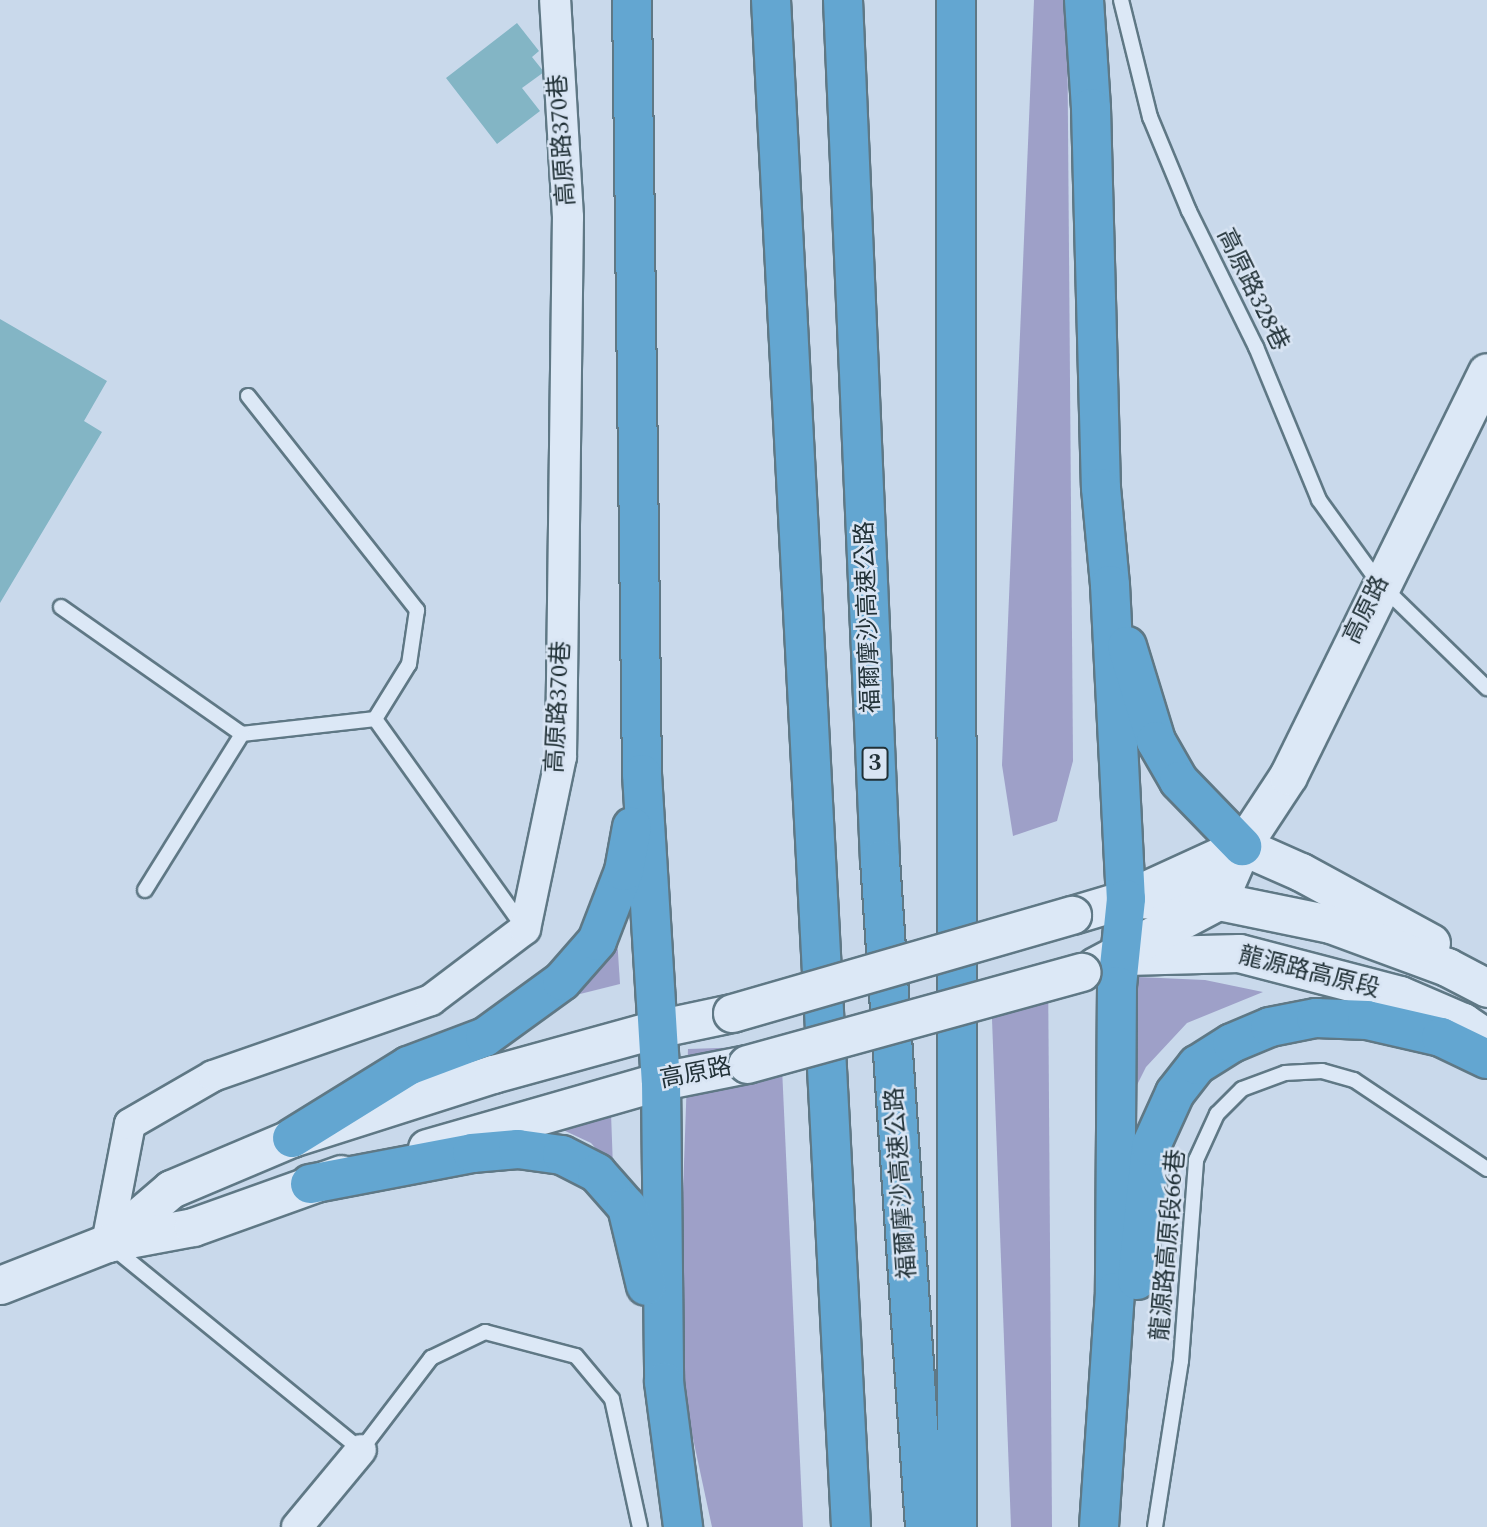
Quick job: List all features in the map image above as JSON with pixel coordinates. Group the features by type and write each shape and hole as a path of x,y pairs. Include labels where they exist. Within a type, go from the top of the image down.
{"highway":[{"path":"632,0 642,774 660,1081 664,1382 682,1527"},
{"path":"771,0 851,1527"},
{"name":"福爾摩沙高速公路","path":"843,0 880,860 925,1527"},
{"path":"956,0 957,1527"},
{"path":"1084,0 1091,108 1101,488 1110,585 1126,899 1121,956 1108,1436 1099,1527"},
{"path":"1110,585 1156,741 1179,781 1242,846"},
{"path":"292,1138 408,1066 485,1037 562,981 597,942 624,871 642,774"},
{"path":"1108,1436 1128,1368 1151,1146 1175,1093 1197,1065 1257,1032 1316,1018 1367,1020 1441,1037 1487,1059"},
{"path":"310,1184 518,1149 581,1162 597,1173 626,1207 639,1244 651,1340 664,1382"}],"street":[{"name":"高原路370巷","path":"525,929 561,757 568,217 555,0"},
{"name":"高原路","path":"0,1285 107,1243 192,1227 310,1184 660,1081 747,1064 1082,972 1121,956 1218,901 1242,846 1288,776 1379,583 1487,372"},
{"path":"1242,846 1392,919 1487,983"},
{"name":"高原路","path":"107,1243 171,1189 292,1138 656,1029 732,1013 1126,899 1242,846"},
{"path":"1126,899 1218,901 1330,924 1447,967 1487,988"},
{"path":"107,1243 130,1124 213,1076 431,1000 525,929"},
{"name":"龍源路高原段","path":"1121,956 1239,953 1400,995 1463,1022 1487,1038"},
{"path":"297,1527 361,1450"}],"lane":[{"name":"高原路328巷","path":"1121,0 1150,117 1188,211 1256,347 1319,500 1379,583 1487,688"},
{"path":"248,396 417,610 409,664 375,719"},
{"path":"61,607 243,734 375,719"},
{"path":"375,719 525,929"},
{"path":"145,890 243,734"},
{"name":"龍源路高原段66巷","path":"1155,1527 1181,1361 1196,1160 1217,1114 1242,1089 1285,1073 1322,1071 1353,1080 1487,1169"},
{"path":"107,1243 361,1450 431,1358 485,1332 535,1342 576,1356 612,1399 640,1527"}],"shaded area":[{"path":"1034,0 1067,0 1073,761 1057,821 1013,836 1002,765"},
{"path":"617,938 620,984 560,999"},
{"path":"1048,963 1052,1527 1011,1527 991,992"},
{"path":"1138,977 1205,980 1263,992 1187,1023 1146,1067 1136,1087"},
{"path":"781,1046 803,1527 712,1527 677,1364 688,1049"},
{"path":"611,1113 613,1168 591,1143 561,1129"}],"building":[{"path":"517,23 539,51 532,57 544,72 522,88 540,111 497,144 446,78"},
{"path":"0,319 107,381 84,421 102,432 0,603"}]}
